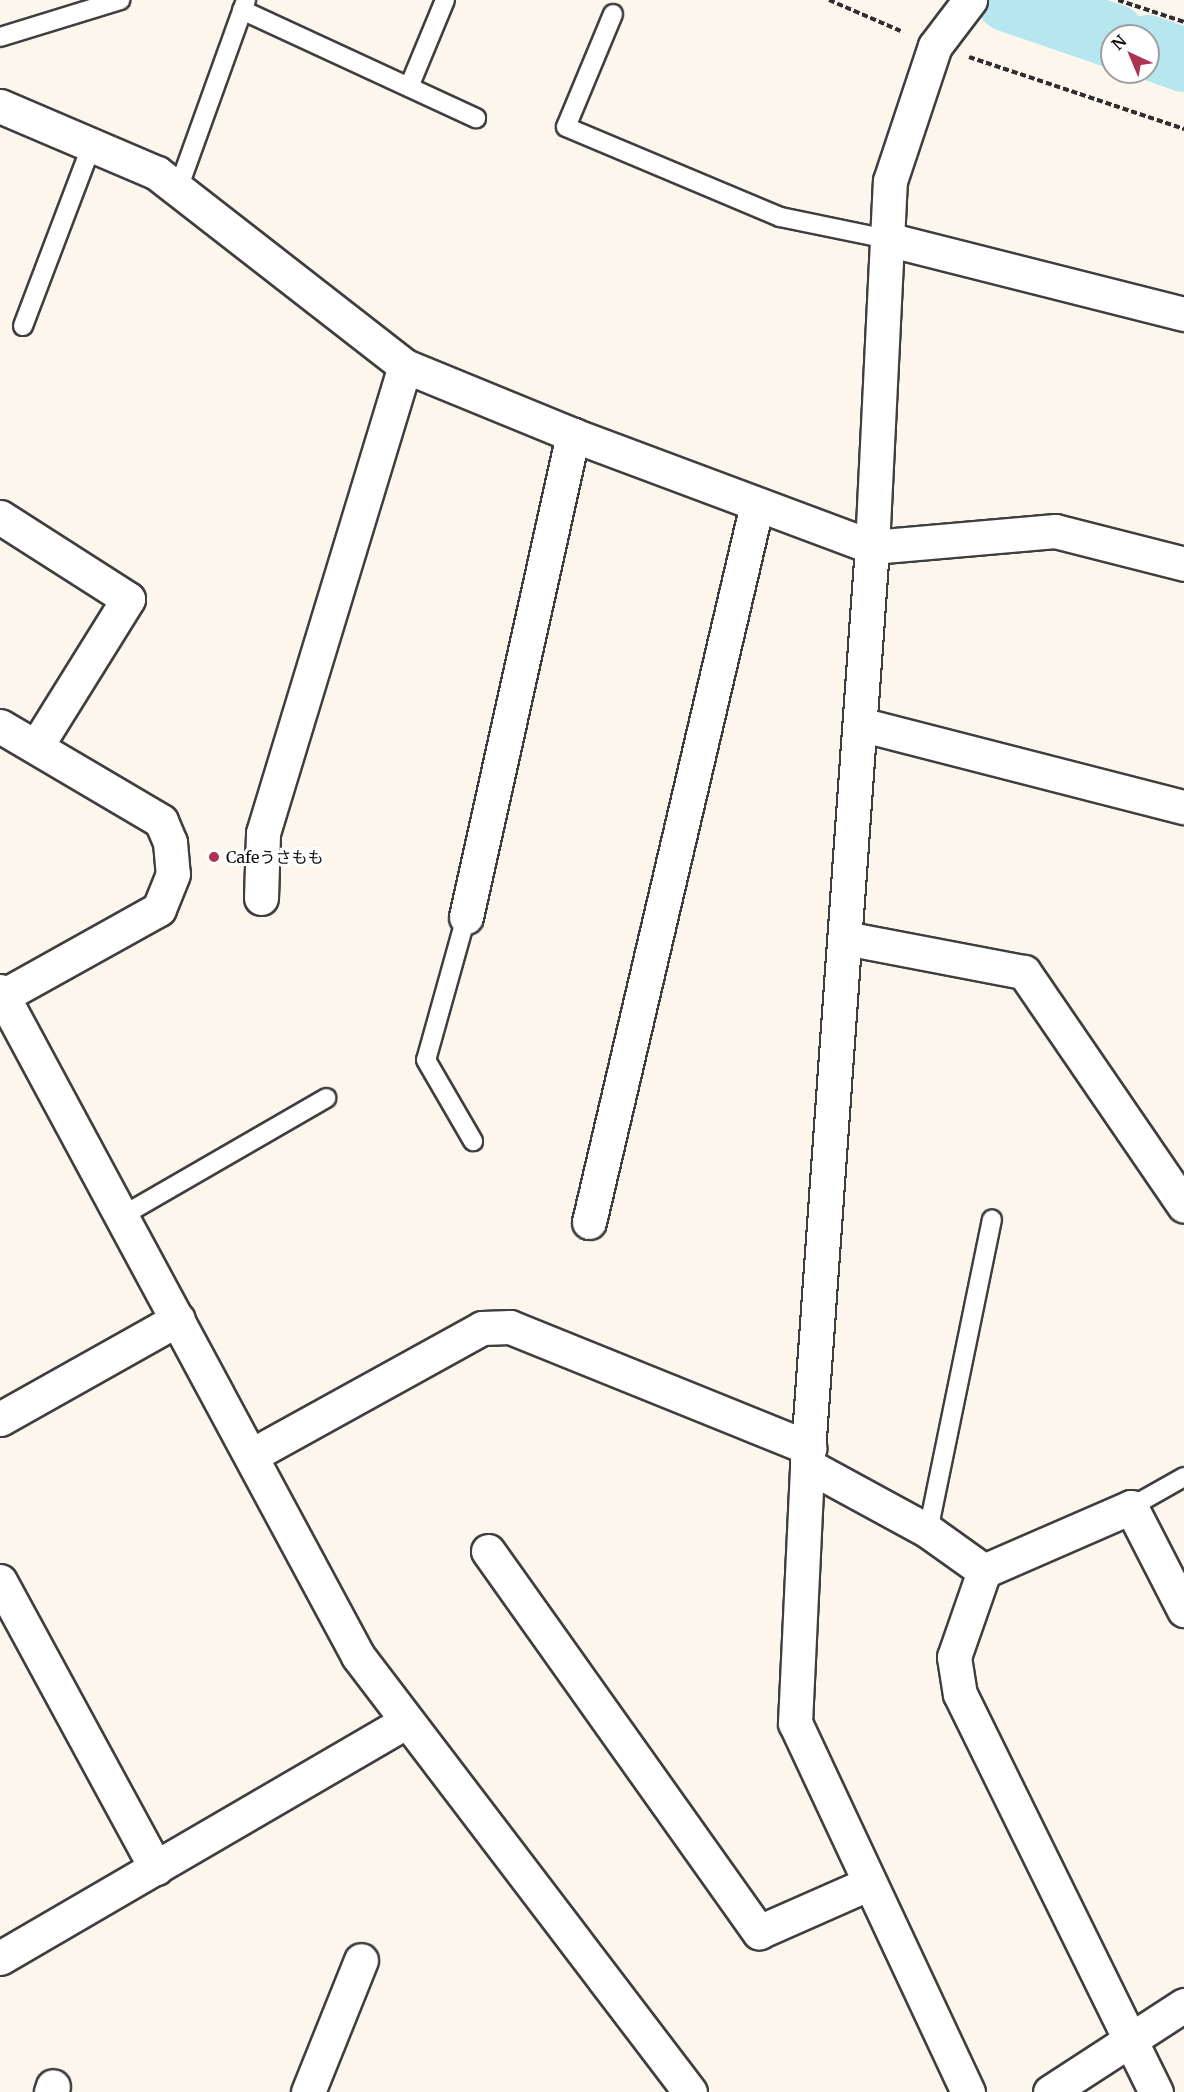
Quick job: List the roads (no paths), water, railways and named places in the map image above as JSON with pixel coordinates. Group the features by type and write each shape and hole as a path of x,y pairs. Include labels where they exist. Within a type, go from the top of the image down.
{"street":[{"path":"968,2092 795,1723 808,1456 872,547 886,239 899,144 939,38 969,0"},
{"path":"0,106 157,173 405,366 573,435 872,547 1055,531 1184,564"},
{"path":"886,239 1184,314"},
{"path":"261,898 263,833 405,366"},
{"path":"466,917 573,435"},
{"path":"589,1222 756,504"},
{"path":"0,517 128,599 37,745"},
{"path":"860,724 1184,807"},
{"path":"0,726 37,745 161,821 170,842 173,874 159,909 1,993 252,1455 357,1656 405,1722 690,2092"},
{"path":"845,938 1024,972 1184,1206"},
{"path":"0,1419 178,1319"},
{"path":"252,1455 482,1328 510,1327 808,1456 928,1532 984,1571"},
{"path":"1156,2092 960,1694 954,1657 984,1571 1131,1507 1184,1610"},
{"path":"488,1551 759,1932 870,1883"},
{"path":"0,1581 156,1868"},
{"path":"0,1958 405,1722"},
{"path":"308,2092 361,1959"},
{"path":"1050,2092 1184,2005"}],"lane":[{"path":"0,37 120,0"},
{"path":"409,87 444,0"},
{"path":"178,189 244,5 476,118"},
{"path":"613,14 566,128 780,217 886,239"},
{"path":"23,326 92,144"},
{"path":"466,917 426,1060 473,1141"},
{"path":"122,1216 326,1098"},
{"path":"928,1532 992,1219"},
{"path":"1131,1507 1184,1477"}],"waterway":[{"path":"1008,0 1100,31"},
{"path":"1160,51 1184,60"}],"place":[{"name":"Cafeうさもも","path":"214,857"}]}
